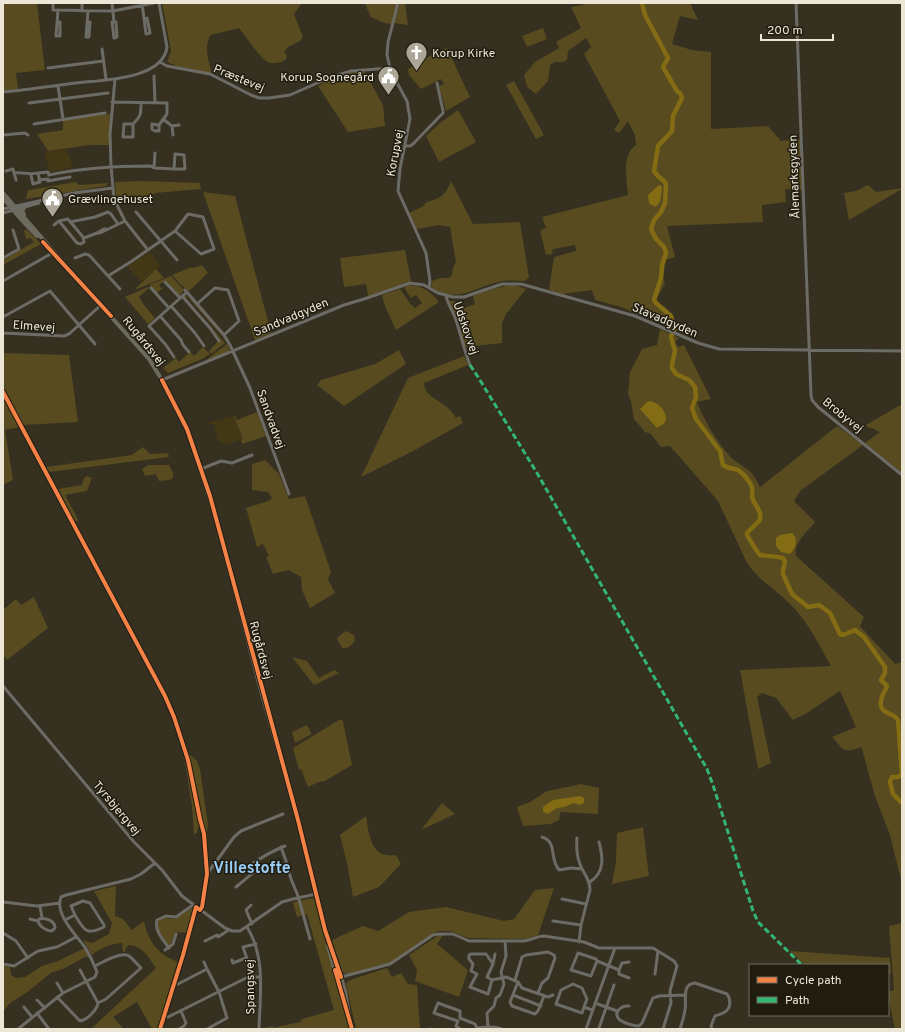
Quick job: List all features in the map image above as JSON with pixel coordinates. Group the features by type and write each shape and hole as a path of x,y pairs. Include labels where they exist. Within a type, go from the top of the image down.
{"main road":[{"name":"Rugårdsvej","path":"3,195 144,353 162,380 187,429 217,522 262,694 298,820 332,960 340,979"},
{"name":"Rugårdsvej","path":"14,208 54,252"},
{"path":"14,208 38,233"},
{"path":"24,208 22,211 30,224"},
{"name":"Rugårdsvej","path":"325,930 340,979 352,1029"}],"street":[{"path":"53,3 53,10 82,11 113,11 142,4 154,3"},
{"path":"82,3 82,11"},
{"path":"112,3 117,37 114,38 112,22 114,22"},
{"path":"3,92 115,79 136,74 152,67 160,62 166,52 167,47 158,3"},
{"path":"390,68 387,48 398,3"},
{"name":"Ålemarksgyden","path":"796,3 809,350"},
{"path":"142,4 145,19"},
{"path":"58,10 58,22"},
{"path":"88,11 88,22"},
{"path":"102,49 106,79"},
{"path":"48,68 103,61"},
{"name":"Præstevej","path":"160,62 167,66 210,74 258,98 290,95 351,70 390,68"},
{"name":"Korupvej","path":"390,68 405,95 409,107 410,119 400,169 398,190 426,254 430,281 429,288"},
{"path":"154,76 155,103"},
{"path":"115,79 110,134 111,166 116,205 125,222 148,250"},
{"path":"405,146 410,146 413,144 443,113 438,83"},
{"path":"58,86 63,119"},
{"path":"29,103 108,93"},
{"path":"112,102 168,104 167,114 159,125"},
{"path":"133,124 124,124 123,137 133,137 133,124 141,114 141,103"},
{"path":"34,124 105,113"},
{"path":"163,119 172,126 173,135"},
{"path":"172,126 179,125"},
{"path":"3,135 25,133 28,135"},
{"path":"154,167 155,152"},
{"path":"14,173 23,172 31,174 48,172 48,175 111,166 150,166 155,168 174,169 185,169 184,155 175,154 174,169"},
{"path":"6,170 13,169 16,180"},
{"path":"64,172 65,178"},
{"path":"38,173 39,180"},
{"path":"31,174 33,184 40,182 39,180 48,179 48,181 70,177"},
{"path":"3,213 14,208 74,193 113,188"},
{"path":"3,209 24,208 52,198"},
{"path":"70,222 95,217 108,212 118,224"},
{"path":"136,212 177,260"},
{"path":"108,276 175,231 188,214 203,217 214,249 202,254 175,231"},
{"path":"54,225 59,221 66,219 84,238"},
{"path":"59,221 77,243 83,243 84,238 125,222"},
{"path":"3,258 19,249 13,230"},
{"path":"3,281 54,252"},
{"path":"75,258 88,254 120,289"},
{"path":"165,282 210,328 219,341"},
{"name":"Sandvadgyden","path":"162,380 233,352 344,304 374,296 410,283 418,283 429,288"},
{"name":"Stavadgyden","path":"429,288 446,296 464,297 502,284 521,284 612,308 636,316 698,343 719,349 902,351"},
{"path":"151,288 195,333 204,346"},
{"path":"197,304 215,288 228,290 239,321 224,335"},
{"path":"3,317 50,291 95,344"},
{"name":"Sandvadvej","path":"181,297 186,291 224,335 250,388 289,494"},
{"name":"Udskovvej","path":"446,296 447,303 456,319 465,354 470,365"},
{"path":"174,357 149,326 181,297"},
{"name":"Elmevej","path":"3,333 63,337 101,305"},
{"path":"160,316 181,340 189,352"},
{"name":"Brobyvej","path":"809,350 811,395 814,404 902,475"},
{"path":"201,469 221,461 232,463 252,455"},
{"name":"Tyrsbjergvej","path":"3,686 134,842 165,874 182,896 229,930"},
{"path":"200,910 202,907 207,874 234,837 242,831 283,814"},
{"path":"542,837 548,839 551,843 554,862 559,870 571,868 582,869"},
{"path":"577,838 576,851 582,869 590,882 590,890 578,942"},
{"path":"590,882 599,875 601,856 599,842"},
{"path":"251,874 246,869 265,855 285,846"},
{"path":"281,847 310,939"},
{"path":"236,887 260,867 257,861"},
{"path":"18,1029 63,993 97,974 95,966 84,946 65,920 60,903 61,897 131,879 141,874 155,863"},
{"path":"205,941 217,935 219,937 229,930 236,932 247,928 279,904 287,900 316,894"},
{"path":"562,899 586,904"},
{"path":"83,901 90,903 104,927 93,932 86,931 75,915 71,906 83,901"},
{"path":"3,902 40,906 60,903"},
{"path":"176,934 173,944 167,949 156,925 157,920 166,916 176,917 193,905"},
{"path":"251,905 246,910 252,924"},
{"path":"40,906 42,918"},
{"path":"65,920 75,915"},
{"path":"30,919 38,921 39,924 47,931 53,931 55,927 54,923 42,918"},
{"path":"38,921 42,918"},
{"path":"553,920 581,925"},
{"name":"Spangsvej","path":"247,928 256,944 260,977 259,1029"},
{"path":"3,933 16,941 28,958"},
{"path":"340,979 390,964 433,935 439,934 453,934 469,941 529,940 539,936 544,936 578,942 599,948 647,948 658,951 674,961 677,966 670,995 671,1003 663,1029"},
{"path":"3,964 14,966 38,951 57,947 76,937"},
{"path":"488,1027 487,1013 494,1006 496,998 500,996 504,984 501,972 506,956 505,941"},
{"name":"Spangsvej","path":"254,977 243,947 256,944"},
{"path":"586,1029 615,948"},
{"path":"655,974 658,951"},
{"path":"538,994 542,983 548,978 555,958 553,954 548,952 526,955 522,957 510,1002 512,1006 535,1014 541,1006 544,996"},
{"path":"597,961 591,976 572,970 578,953 596,959 597,961 619,970 619,974 629,978"},
{"path":"58,997 80,1021 85,1020 96,1009 98,1003 106,999 141,968 129,956 124,954 118,955 95,966"},
{"path":"492,980 488,994 470,988 477,974 471,970 473,964 468,957 472,954 486,954 493,964"},
{"path":"495,954 493,964 487,977 492,980 506,977 516,981 522,988 548,997 553,995"},
{"name":"Spangsvej","path":"232,960 233,963 246,958"},
{"path":"204,962 219,992 227,1018 207,1029"},
{"path":"619,970 622,963 629,962"},
{"path":"178,984 207,969"},
{"path":"80,970 98,1003"},
{"path":"168,1017 248,978 260,977"},
{"path":"57,983 63,993"},
{"path":"680,1029 686,1009 685,995 689,985 695,983 729,996 730,1001 728,1010 715,1016 711,1026 712,1029"},
{"path":"573,984 582,988 587,999 584,1007 582,1013 556,1004 561,990 573,984"},
{"path":"599,1028 614,985"},
{"path":"513,995 541,1006"},
{"path":"618,1011 618,1016 621,1021 638,1027 642,1023 653,998 659,996 685,995"},
{"path":"37,1000 45,1008"},
{"path":"460,1029 456,1026 458,1021 434,1013 438,1003 460,1010 460,1018 475,1024 477,1028 496,1027 502,1029"},
{"path":"595,1003 618,1011"},
{"path":"618,1011 623,1006 629,1006"},
{"path":"24,1007 32,1017"},
{"path":"584,1007 592,1010"},
{"path":"179,1029 184,1028 186,1023 181,1011"},
{"path":"37,1013 49,1029"}],"shaded area":[{"path":"3,3 37,3 45,70 16,73 18,89 3,91"},
{"path":"162,3 302,3 294,14 303,37 300,41 288,47 284,52 287,58 285,60 277,63 271,63 266,61 259,54 239,28 211,35 207,44 207,49 212,74 179,67 167,62 171,51"},
{"path":"397,3 392,24 384,23 371,17 365,4"},
{"path":"400,3 405,3 408,25 394,23"},
{"path":"584,3 690,3 698,20 680,16 672,44 692,50 711,52 711,129 768,126 781,141 801,139 802,190 785,189 786,202 762,205 763,222 667,226 675,257 666,260 663,278 665,283 656,300 673,315 678,331 621,307 595,300 592,290 562,294 549,290 554,257 576,251 575,245 553,249 552,254 546,255 540,230 546,228 542,217 628,195 626,173 627,162 630,151 636,145 635,135 628,121 619,133 614,130 620,121 584,54 591,47 586,38 568,51 567,60 563,62 555,62 550,65 548,81 536,94 527,87 524,75 535,62 559,48 556,42 581,28 571,7 583,5"},
{"path":"543,28 547,39 527,47 522,36"},
{"path":"447,48 470,97 446,111 439,86 444,84 441,79 421,89 409,75 408,69"},
{"path":"364,71 383,105 385,126 348,132 318,86 329,80 352,72"},
{"path":"514,81 544,135 536,139 506,85"},
{"path":"458,110 476,142 439,162 426,136 440,123"},
{"path":"110,114 109,145 90,145 48,151 37,134 63,130 63,119"},
{"path":"65,149 71,159 72,168 49,172 45,152"},
{"path":"142,181 200,183 201,189 155,193 151,196 142,198 116,199 115,182"},
{"path":"451,181 473,224 520,222 529,277 525,281 503,281 458,295 450,295 431,287 432,281 440,278 449,278 452,275 456,262 450,227 439,225 417,229 409,213 444,194"},
{"path":"76,182 79,185 108,183 106,186 26,199 28,190"},
{"path":"659,185 662,187 661,198 659,204 655,207 649,203 648,195"},
{"path":"868,185 876,192 902,189 849,220 844,193 856,191"},
{"path":"203,192 235,196 271,333 255,340"},
{"path":"24,230 27,230 41,244 3,265 3,260 34,242 31,238 26,239"},
{"path":"405,250 411,281 368,296 366,284 344,287 340,258"},
{"path":"150,252 161,265 141,282 127,266"},
{"path":"202,265 208,273 189,291 172,275 192,267"},
{"path":"156,269 164,278 137,289 136,288"},
{"path":"171,276 184,290 179,297 165,281 159,285 161,288 164,287 157,293 149,285"},
{"path":"409,285 418,286 426,290 439,302 396,330 385,306 382,295 400,289 411,305 415,308 422,303 416,295 411,298 404,287"},
{"path":"514,285 526,289 506,314 502,323 502,343 464,347 459,322 448,301 456,301 459,310 475,304 473,296 498,288"},
{"path":"148,287 149,288 139,297 155,318 148,324 125,297"},
{"path":"186,295 197,305 220,333 187,296 185,298 225,343 211,354 209,351 219,340 184,297"},
{"path":"660,329 679,338 675,342 678,347 684,345 711,399 697,402 703,416 723,448 733,459 749,470 760,487 837,426 863,445 800,491 794,501 815,522 799,542 796,556 864,617 860,626 895,664 902,662 902,884 890,835 875,796 862,749 861,747 851,750 844,750 832,737 856,727 840,691 807,713 793,720 776,698 762,693 757,697 771,763 758,769 740,670 831,666 803,619 786,600 751,569 718,501 670,446 661,447 651,434 645,432 634,419 628,394 630,372 642,349 657,345"},
{"path":"227,344 230,351 205,361"},
{"path":"202,348 210,354 202,359 168,373 163,368 176,358 179,362 190,352 194,356"},
{"path":"399,350 406,364 344,406 317,385 321,380 375,364"},
{"path":"3,353 69,355 78,422 23,425 3,388"},
{"path":"464,356 468,365 424,383 429,395 445,405 456,418 460,416 463,423 415,450 361,477 408,378"},
{"path":"3,395 20,427 5,430 13,480 3,485"},
{"path":"650,401 657,404 665,414 665,421 657,428 640,409"},
{"path":"902,404 902,473 865,443 880,432 869,428 866,425"},
{"path":"257,412 266,436 242,444 241,440 243,439 234,416 235,415 237,420"},
{"path":"234,416 243,439 226,445 218,441 214,424 209,424 209,422"},
{"path":"143,447 150,454 168,453 169,457 49,472 46,467 132,455"},
{"path":"265,460 279,474 289,499 305,496 331,572 328,579 335,593 310,608 302,590 301,577 289,570 273,574 266,557 269,556 263,544 257,547 246,508 268,501 272,498 268,492 252,490 252,464"},
{"path":"148,465 169,465 173,473 173,478 159,481 156,474 145,476 142,469"},
{"path":"87,476 92,478 87,491 65,495 79,521 74,521 58,489 82,485 84,478"},
{"path":"792,533 796,541 794,549 790,554 781,552 776,546 776,538 780,535"},
{"path":"34,597 48,628 7,660 3,655 3,610 16,599 21,605"},
{"path":"346,631 354,635 355,640 353,644 347,648 342,648 337,639"},
{"path":"292,657 307,661 319,678 334,670 339,673 314,685"},
{"path":"339,720 342,720 343,722 352,765 323,782 321,781 308,787 301,769 299,770 293,748"},
{"path":"307,725 312,734 295,743 292,732"},
{"path":"188,753 197,761 200,769 208,825 208,854 206,854 205,835"},
{"path":"186,755 201,826 198,828 197,833 194,834 192,806 184,756"},
{"path":"581,784 599,788 598,814 560,812 559,820 551,824 523,826 517,807 530,802 547,791"},
{"path":"580,796 584,798 584,803 580,805 574,803 557,808 547,814 543,811 543,807 553,800"},
{"path":"442,803 455,814 421,830"},
{"path":"366,816 373,845 381,854 396,855 401,864 379,887 353,897 340,835"},
{"path":"643,827 649,876 612,884 616,862 617,833"},
{"path":"116,886 115,916 123,919 132,930 144,921 148,935 160,952 179,962 159,1029 152,1029 137,1002 113,1017 124,1029 91,1029 156,968 142,950 134,946 129,945 125,952 123,952 122,943 114,944 106,946 92,955 83,940 92,943 109,934 112,923 94,891"},
{"path":"554,888 538,935 526,939 468,938 450,931 438,931 390,963 349,974 343,973 332,940 363,926 378,931 409,912 446,907 504,921 514,919 535,890"},
{"path":"314,898 349,1029 261,1029 300,1022 302,1019 334,1010 307,914 297,917 293,902"},
{"path":"192,908 194,909 188,933 175,932 169,946 157,927 158,921 164,918 175,919"},
{"path":"902,923 902,1029 895,1029 889,1000 889,992 894,990 889,926"},
{"path":"439,935 443,935 437,944 468,970 459,997 415,981 417,970 409,955"},
{"path":"85,948 91,957 85,957 65,968 51,973 26,993 10,1003 3,1012 3,966 10,967 11,975 16,978 25,977 42,966 58,961"},
{"path":"790,951 890,958 891,974 889,973 889,964 804,964"},
{"path":"387,968 392,977 401,973 408,984 417,985 420,1029 356,1029 346,984 348,981 353,979"}],"waterway":[{"path":"642,3 645,15 668,58 663,67 682,98 673,116 672,131 658,146 654,171 665,182 665,203 661,212 654,220 651,229 656,239 664,247 666,253 662,265 661,278 654,300 671,316 674,330 671,337 675,351 672,368 676,374 689,380 695,387 696,397 692,408 696,419 720,451 723,465 740,471 752,487 752,498 759,512 760,520 747,533 747,535 757,551 760,555 783,558 785,562 783,574 792,594 808,607 819,605 830,613 840,634 843,635 855,630 864,637 885,667 885,673 881,680 887,686 882,697 881,707 898,720 902,774 898,777 892,777 890,782 893,794 902,803"}],"marked path":[{"path":"470,365 537,473 707,769 753,911 758,922 801,964"}],"cycle path":[{"path":"43,242 111,316"},
{"path":"162,380 187,429 210,496 298,820 325,930 341,977"},
{"path":"3,392 165,696 174,717 188,760 204,834 207,874 202,907 200,910 196,907 160,1029"},
{"path":"335,970 352,1029"}],"place":[{"name":"Korup Kirke","path":"417,72"},
{"name":"Korup Sognegård","path":"389,96"},
{"name":"Grævlingehuset","path":"52,218"}],"district":[{"name":"Villestofte","path":"252,867"}]}
